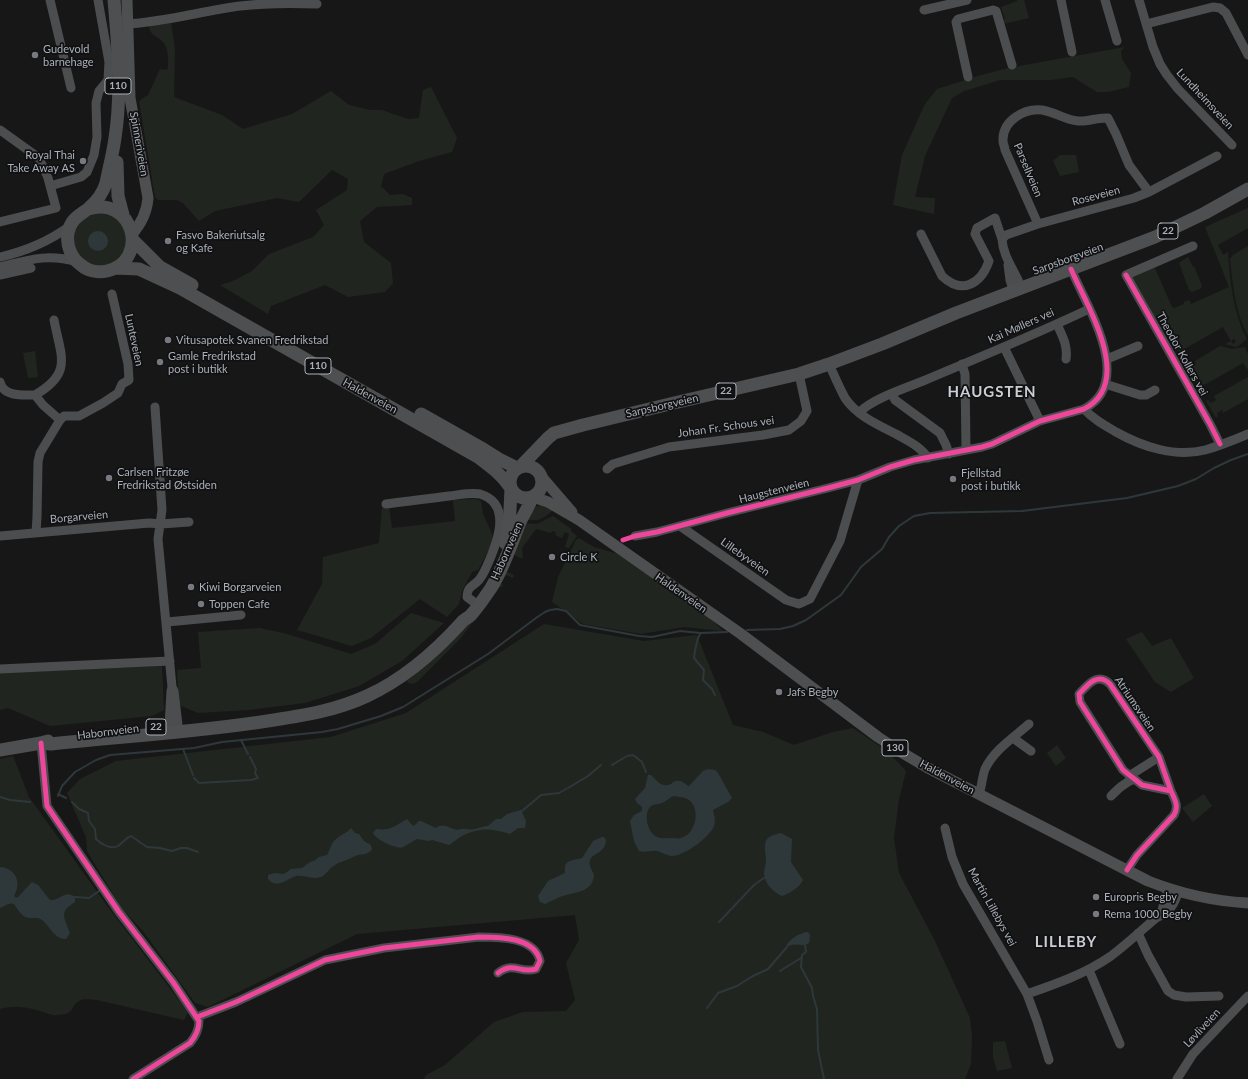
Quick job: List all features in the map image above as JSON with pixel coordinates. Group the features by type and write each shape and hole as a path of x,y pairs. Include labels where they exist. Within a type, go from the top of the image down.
{"highway":[{"name":"110","path":"70,226 77,216 88,208 104,190 115,134 118,41 114,0"},
{"name":"110","path":"115,134 118,196 124,217 130,226 132,237"},
{"name":"Sarpsborgveien","path":"1205,213 1248,189"},
{"name":"Sarpsborgveien","path":"518,468 554,433 660,406 799,374 829,364 1017,289 1155,237 1205,213 1248,195"},
{"path":"88,208 100,206 106,207 118,212 124,217"},
{"path":"70,226 68,243 72,256 77,262"},
{"path":"115,268 128,256 131,248 132,237"},
{"name":"Haldenveien","path":"132,237 155,262 178,277 483,448 499,459 518,468"},
{"name":"110","path":"77,262 89,270 107,271 115,268"},
{"name":"Haldenveien","path":"115,268 139,269 180,288 478,457 496,470 511,488"},
{"name":"Sarpsborgveien","path":"540,475 540,461 544,452 567,430"},
{"name":"110","path":"518,468 531,467 540,475"},
{"path":"511,488 510,478 513,472 518,468"},
{"path":"533,497 541,488 542,482 540,475"},
{"name":"110","path":"511,488 513,493 520,498 528,499 533,497"},
{"name":"Habornveien","path":"476,604 502,552 509,530 511,488"},
{"name":"Habornveien","path":"0,750 40,743 51,744 173,728 251,725 318,713 348,704 367,696 393,682 418,665 444,642 463,620 500,573 521,521 533,497"}],"main road":[{"name":"Spinneriveien","path":"127,0 130,98 147,190 147,207 139,226 132,237"},
{"path":"124,217 143,215"},
{"name":"Haldenveien","path":"540,475 579,520"},
{"name":"Haldenveien","path":"533,497 548,502 579,520 759,648 878,737 928,768 1148,881 1173,891 1218,900 1248,902"}],"street":[{"path":"50,0 71,88"},
{"path":"50,186 81,177 90,167 97,137 96,103 99,91 108,80 109,62 98,0"},
{"path":"924,10 956,1 967,0"},
{"path":"1060,0 1072,52"},
{"path":"1105,0 1117,41"},
{"name":"Lundheimsveien","path":"1139,0 1160,64 1166,75 1232,145"},
{"path":"956,1 960,19"},
{"path":"127,24 196,15 253,5 291,3 317,4"},
{"path":"1146,24 1213,8 1220,8 1226,13 1248,55"},
{"path":"968,77 956,20 993,10 996,11 1012,66"},
{"name":"Parsellveien","path":"1038,224 1005,150 1003,140 1006,128 1011,121 1023,113 1041,110 1052,112 1065,118 1077,121 1090,121 1108,118 1129,165 1149,192"},
{"path":"0,130 38,158 48,178 56,208 0,222"},
{"name":"Roseveien","path":"1002,239 1006,235 1038,224 1134,198 1149,192 1217,156"},
{"path":"921,234 942,276 948,282 955,285 970,285 982,276 988,260 975,234 977,228 995,218 1002,239 1002,246 1007,260 1010,280 1017,289"},
{"path":"0,257 42,244 54,238 70,226"},
{"name":"Theodor Kollers vei","path":"1193,246 1126,275 1220,444"},
{"path":"0,267 50,257 64,258 77,262"},
{"path":"988,260 1007,260"},
{"path":"0,275 31,268"},
{"path":"1071,269 1103,342 1107,359 1107,374 1102,391 1093,403 1084,409 1092,418 1129,439 1154,448 1175,452 1204,450 1248,434"},
{"name":"Lunteveien","path":"60,420 64,416 78,416 103,403 118,393 122,384 129,380 128,364 112,294"},
{"name":"Kai Møllers vei","path":"860,412 865,407 892,394 1004,347 1089,309"},
{"path":"0,382 1,386 6,391 16,394 35,395 46,389 58,376 61,371 62,358 54,320"},
{"path":"1057,324 1065,341 1067,350 1066,359"},
{"path":"1107,359 1138,346"},
{"path":"1004,347 1040,421"},
{"path":"829,364 846,398 860,412 874,422 916,445 928,458"},
{"path":"962,364 965,374 966,450"},
{"name":"Johan Fr. Schous vei","path":"607,469 613,464 669,447 789,430 801,421 807,411 799,374"},
{"path":"1105,384 1140,395 1146,395 1155,390"},
{"path":"892,394 895,400 940,433 949,454"},
{"path":"35,395 43,405 60,420 40,452 38,462 36,533"},
{"path":"155,407 162,510 158,539 172,687 174,691 173,728"},
{"name":"Haugstenveien","path":"636,536 657,532 858,480 890,467 992,444 1040,421 1084,409"},
{"name":"Lillebyveien","path":"680,526 786,600 799,604 810,599 840,541 858,480"},
{"path":"386,504 462,494 478,494 489,498 494,503 500,518 500,529 497,542 482,576 469,588 467,592 467,597 476,604"},
{"name":"Borgarveien","path":"0,536 149,523 161,524 189,522"},
{"path":"167,622 241,615"},
{"path":"0,669 170,661"},
{"name":"Atriumsveien","path":"1127,870 1137,855 1174,815 1177,810 1177,804 1171,792 1159,757 1110,684 1101,678 1091,682 1079,694 1080,702 1123,770 1142,785 1171,792"},
{"path":"979,794 985,770 995,754 1029,724"},
{"path":"1013,738 1031,751"},
{"path":"40,743 46,806 119,912 173,982 199,1021 198,1031 190,1043 133,1079"},
{"path":"1111,796 1132,777 1159,757"},
{"name":"Martin Lillebys vei","path":"937,836 946,830 952,858 966,888 1027,994 1049,1060"},
{"path":"1027,994 1062,982 1089,970 1111,956 1157,917 1173,891"},
{"path":"1138,933 1148,955 1168,991 1174,995 1186,997 1219,996"},
{"path":"197,1017 236,1002 325,960 384,948 493,937 513,940 530,945 536,950 540,961 536,969 530,971 511,967 504,968 498,973"},
{"path":"1089,970 1120,1044"},
{"name":"Løvliveien","path":"1177,1079 1193,1054 1248,996"}],"shaded area":[{"path":"1017,0 1024,0 1029,18 1003,24 1002,21 1005,19 1001,7"},
{"path":"171,22 175,50 174,97 222,115 243,129 292,114 331,91 349,105 370,110 382,110 408,119 419,118 423,90 431,87 457,138 452,152 419,161 384,174 381,186 390,195 403,194 412,198 412,205 377,207 360,221 364,242 391,263 393,283 385,292 348,297 325,285 271,306 268,314 220,285 233,281 252,271 269,254 313,237 324,225 316,210 347,190 348,179 332,170 299,202 277,198 215,211 199,221 183,203 177,200 158,200 155,197 139,101 148,95 160,69 167,70 168,67 168,54 166,48 163,42 150,31 149,25"},
{"path":"1125,47 1121,51 1122,59 1131,73 1129,87 1108,92 1097,92 1073,77 1050,80 1000,80 964,91 952,98 925,156 915,197 935,198 934,214 893,205 902,155 925,104 937,89 1008,68"},
{"path":"1060,155 1076,155 1079,172 1060,176 1053,161"},
{"path":"1248,208 1248,228 1218,245 1223,255 1228,252 1235,308 1247,339 1237,347 1225,344 1231,341 1223,327 1179,352 1165,328 1160,330 1132,281 1132,275 1154,266 1172,307 1174,308 1189,300 1191,304 1229,287 1205,227","holes":["1234,339 1236,342 1233,344 1231,341"]},
{"path":"90,213 108,213 122,224 127,242 120,259 103,268 77,258 71,232","holes":["104,233 107,238 105,247 100,250 91,247 89,241"]},
{"path":"98,231 105,234 108,241 105,248 98,251 91,248 88,241 91,234"},
{"path":"1248,246 1248,336 1237,308 1230,259 1233,255"},
{"path":"1188,257 1193,267 1194,266 1202,286 1200,289 1192,292 1189,290 1179,263"},
{"path":"1220,346 1232,349 1245,347 1248,354 1248,370 1243,363 1199,388 1186,366 1188,364 1191,367 1196,364 1195,361"},
{"path":"35,351 38,377 28,378 23,353"},
{"path":"1248,377 1248,399 1223,413 1222,410 1217,413 1218,416 1216,418 1206,401 1208,400 1211,403 1216,400 1214,396"},
{"path":"475,499 481,501 483,514 492,534 493,542 478,570 472,572 462,591 459,604 447,617 420,599 371,638 352,646 297,630 322,584 323,557 379,543 382,507 389,506 392,528 455,521 453,500"},
{"path":"541,505 554,509 538,520 526,519 535,507"},
{"path":"553,516 571,529 571,531 577,536 569,548 565,547 569,534 565,532 562,538 555,535 556,532 552,531 551,533 536,529 522,548 523,558 515,555 514,550 523,523 537,524"},
{"path":"579,538 594,547 618,554 706,614 723,631 684,627 641,634 583,624 552,602 558,577 576,540"},
{"path":"507,572 514,575 513,578 506,575 501,583 503,586 495,590 485,607 459,640 418,681 412,684 407,682 503,574"},
{"path":"411,613 444,623 402,661 359,686 305,703 248,710 198,713 179,705 177,670 201,668 198,632 260,628 287,634 351,654 375,644"},
{"path":"544,624 644,641 697,635 733,725 763,732 794,745 833,732 853,728 887,751 906,771 899,799 894,838 899,873 935,941 970,1018 972,1037 971,1064 965,1079 424,1079 426,1075 445,1065 494,1022 523,1012 566,1011 575,1000 566,963 579,940 575,915 357,934 208,1007 195,1003 143,931 122,909 87,851 86,837 67,793 80,779 116,761 331,737 406,713"},
{"path":"1142,632 1152,646 1171,638 1194,678 1171,692 1155,682 1126,639"},
{"path":"162,666 164,710 152,716 50,726 8,708 0,710 0,673"},
{"path":"1057,745 1066,758 1056,766 1047,753"},
{"path":"13,756 29,797 108,907 188,1012 184,1020 88,999 76,1003 70,1012 55,1015 20,1007 0,1009 0,759"},
{"path":"708,769 715,770 732,798 728,802 713,810 715,822 712,830 696,845 677,855 670,856 657,851 639,851 634,841 630,821 634,815 642,811 642,807 635,799 645,788 648,775 651,775 658,782 665,785 671,784 674,781 679,781 689,786 703,771","holes":["674,796 687,799 693,804 696,815 693,827 686,836 681,838 657,837 649,828 647,819 648,810 655,804 662,803"]},
{"path":"1204,794 1212,806 1193,822 1182,808"},
{"path":"521,810 526,821 525,828 518,828 510,834 492,830 470,832 449,845 432,840 417,839 400,848 382,841 373,833 376,829 389,829 407,819 413,826 421,821 436,828 439,826 444,826 458,830 473,829 488,826 496,819 501,819 507,814"},
{"path":"351,828 355,833 359,834 364,841 371,845 372,850 367,854 357,855 337,864 321,877 314,878 296,876 279,884 275,884 268,879 268,875 275,873 284,874 291,869 302,868 319,857 327,855 332,843"},
{"path":"781,833 792,839 791,862 803,880 794,890 782,896 770,887 764,877 766,841 769,837"},
{"path":"602,837 606,840 603,849 593,856 590,861 590,866 594,875 588,888 580,892 560,897 545,904 540,902 538,896 548,881 565,873 565,866 568,862 582,858 593,841"},
{"path":"0,867 6,868 14,873 17,881 14,896 16,898 32,882 38,885 50,900 57,899 68,894 75,897 75,902 67,908 64,914 70,933 66,939 55,935 41,919 24,916 14,904 9,904 0,908"},
{"path":"808,932 810,935 809,943 804,945 786,946 795,937"},
{"path":"1005,1041 1012,1068 997,1071 993,1057 993,1042"}],"waterway":[{"path":"747,630 780,629 793,626 806,620 841,595 861,567 882,549 889,537 899,526 914,516 930,513 1022,511 1127,498 1178,486 1196,479 1231,460 1248,454"},
{"path":"58,796 62,786 75,772 96,760 110,755 194,748 222,742 322,732 338,729 381,716 403,707 488,654 536,618 550,610 557,609 566,611 580,625 639,636 652,637 680,631 700,633 727,632"},
{"path":"700,634 694,658 704,670 703,680 712,689 715,695"},
{"path":"241,740 248,754"},
{"path":"183,749 193,775"},
{"path":"612,765 627,756 633,755 642,762 646,772"},
{"path":"194,778 199,783 251,780 258,778 255,773 256,769 250,757"},
{"path":"568,788 588,776 601,765"},
{"path":"522,811 541,795 559,793 566,789"},
{"path":"58,794 66,798"},
{"path":"0,797 10,800 30,802"},
{"path":"72,802 79,809 88,813 89,821 95,829 96,839 106,846 118,846 131,836 147,847 172,851 187,848 198,852"},
{"path":"719,922 754,885 764,878"},
{"path":"75,897 89,898 99,891"},
{"path":"805,945 806,952 802,955 801,967 812,988 817,1009 818,1050 824,1079"},
{"path":"707,1008 718,993 737,986 768,969 787,947"},
{"path":"780,971 801,958"}],"cycle path":[{"path":"623,540 858,480 890,467 914,460 982,447 992,444 1040,421 1084,409 1099,397 1106,381 1107,362 1103,342 1087,302 1071,269"},
{"path":"1126,275 1220,444"},
{"path":"1127,870 1137,855 1174,815 1176,803 1171,791 1142,785 1123,770 1080,702 1079,694 1090,683 1097,679 1101,679 1110,684 1159,757 1171,791"},
{"path":"41,743 47,806 119,912 173,982 199,1021 197,1033 190,1043 133,1079"},
{"path":"197,1017 236,1002 325,960 384,948 479,937 496,937 524,943 537,953 540,961 536,969 526,970 508,968 498,973"}],"place":[{"name":"Gudevold barnehage","path":"35,55"},
{"name":"Royal Thai Take Away AS","path":"83,161"},
{"name":"Fasvo Bakeriutsalg og Kafe","path":"168,241"},
{"name":"Vitusapotek Svanen Fredrikstad","path":"168,340"},
{"name":"Gamle Fredrikstad post i butikk","path":"160,362"},
{"name":"Carlsen Fritzøe Fredrikstad Østsiden","path":"109,478"},
{"name":"Fjellstad post i butikk","path":"953,479"},
{"name":"Circle K","path":"552,557"},
{"name":"Kiwi Borgarveien","path":"191,587"},
{"name":"Toppen Cafe","path":"201,604"},
{"name":"Jafs Begby","path":"779,692"},
{"name":"Europris Begby","path":"1096,897"},
{"name":"Rema 1000 Begby","path":"1096,914"}],"district":[{"name":"HAUGSTEN","path":"992,392"},
{"name":"LILLEBY","path":"1066,942"}]}
